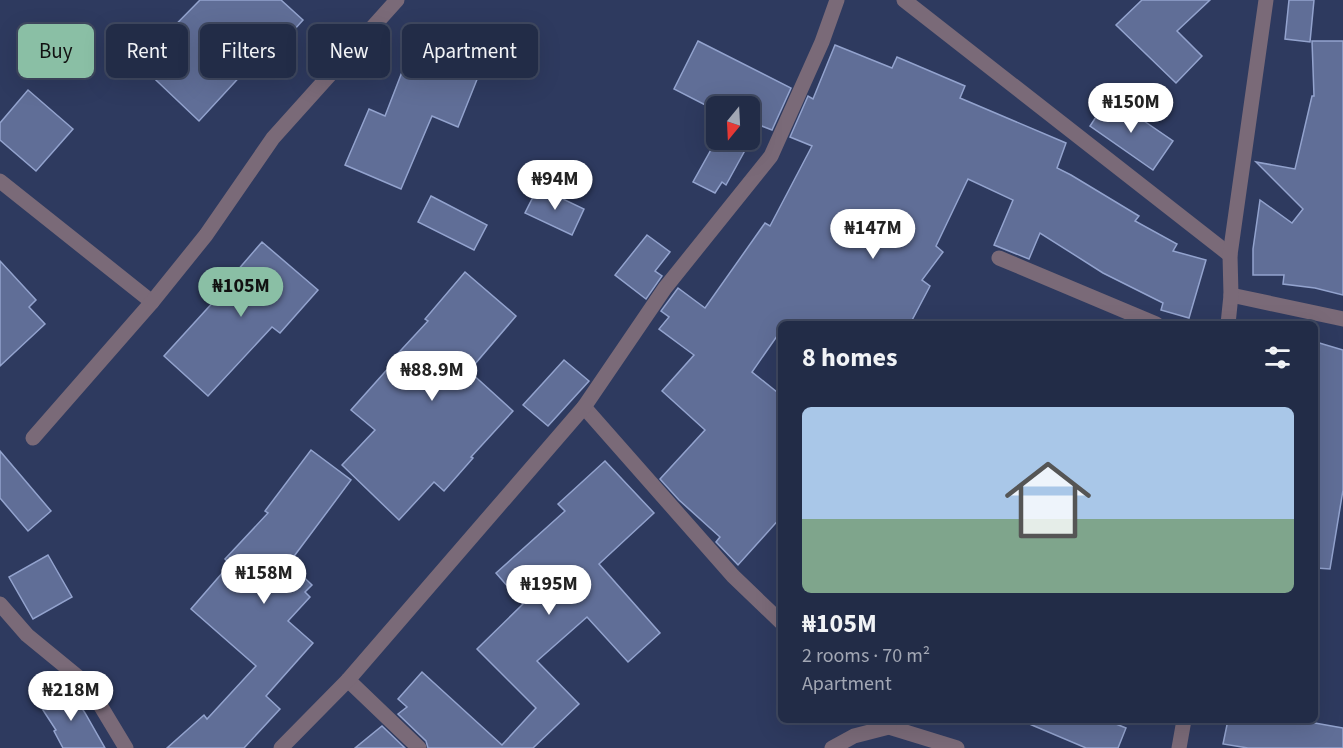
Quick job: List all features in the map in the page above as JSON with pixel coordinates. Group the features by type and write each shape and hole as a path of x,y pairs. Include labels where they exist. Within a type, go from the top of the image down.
{"street":[{"path":"33,438 152,302 206,235 273,138 397,0"},
{"path":"281,748 348,680 584,407 665,288 771,156 822,42 837,0"},
{"path":"904,0 1230,255"},
{"path":"1228,321 1231,295 1230,255 1266,0"},
{"path":"0,181 152,302"},
{"path":"999,258 1149,321"},
{"path":"1231,295 1343,319"},
{"path":"584,407 733,576 778,619"},
{"path":"0,604 27,635 88,685 126,748"},
{"path":"348,680 419,748"},
{"path":"1179,748 1183,723"},
{"path":"832,748 854,735 885,724 957,748"}],"building":[{"path":"200,0 281,0 303,20 296,28 296,24 200,24 200,78 239,78 199,121 154,78 188,78 188,24 176,24"},
{"path":"1142,0 1210,0 1177,31 1202,56 1176,83 1116,25"},
{"path":"1289,0 1314,0 1310,42 1285,39"},
{"path":"698,41 791,88 772,130 760,125 760,96 706,96 706,105 674,89"},
{"path":"1312,41 1343,41 1343,295 1315,288 1283,284 1284,275 1253,275 1253,249 1260,200 1292,223 1303,209 1256,162 1295,169 1312,96 1314,96"},
{"path":"835,45 892,68 897,57 965,86 960,98 1066,143 1057,168 1139,216 1135,221 1177,244 1173,251 1206,260 1189,318 1161,310 1163,303 1103,273 1040,233 1029,259 994,245 1013,200 968,179 936,246 943,252 922,280 930,286 912,321 778,321 778,335 752,372 778,393 778,520 738,565 716,542 720,537 679,500 660,479 705,430 662,391 694,355 659,329 669,317 661,311 678,288 705,308 765,223 770,226 812,146 790,137 808,96 813,99"},
{"path":"402,72 402,78 478,78 458,127 432,116 401,189 345,165 369,109 385,116"},
{"path":"28,90 73,129 36,171 0,140 0,123"},
{"path":"1109,97 1173,141 1153,170 1090,126"},
{"path":"711,150 745,150 726,185 722,182 715,193 693,182"},
{"path":"538,187 584,209 572,235 525,213"},
{"path":"431,196 487,225 474,250 418,222"},
{"path":"647,235 670,252 655,271 662,276 646,299 615,275"},
{"path":"262,242 318,290 280,333 272,327 208,396 164,356 226,288 224,286"},
{"path":"0,261 36,300 29,307 45,324 0,366"},
{"path":"465,272 516,316 469,371 513,411 444,491 434,482 399,520 342,465 375,430 351,410 392,364 390,362 428,321 425,319"},
{"path":"1318,343 1343,350 1343,490 1330,569 1318,568"},
{"path":"564,360 589,381 548,426 523,405"},
{"path":"311,450 351,480 289,563 312,585 305,592 310,597 288,621 313,643 266,696 280,709 244,748 167,748 204,715 207,719 256,666 191,609 230,564 225,559 268,513 265,511"},
{"path":"0,451 51,511 28,531 0,498"},
{"path":"605,461 654,513 599,564 660,633 628,662 587,617 537,661 579,704 533,748 428,748 426,741 398,714 407,707 398,699 422,672 502,745 536,708 477,649 523,604 496,573 565,511 558,504"},
{"path":"48,555 72,597 33,619 9,577"},
{"path":"68,687 105,748 63,748 54,731 56,730 39,704"},
{"path":"1027,723 1114,723 1126,728 1118,748 1086,748"},
{"path":"1227,723 1315,723 1343,728 1343,748 1248,748 1223,744"},
{"path":"382,726 405,748 355,748"}]}
